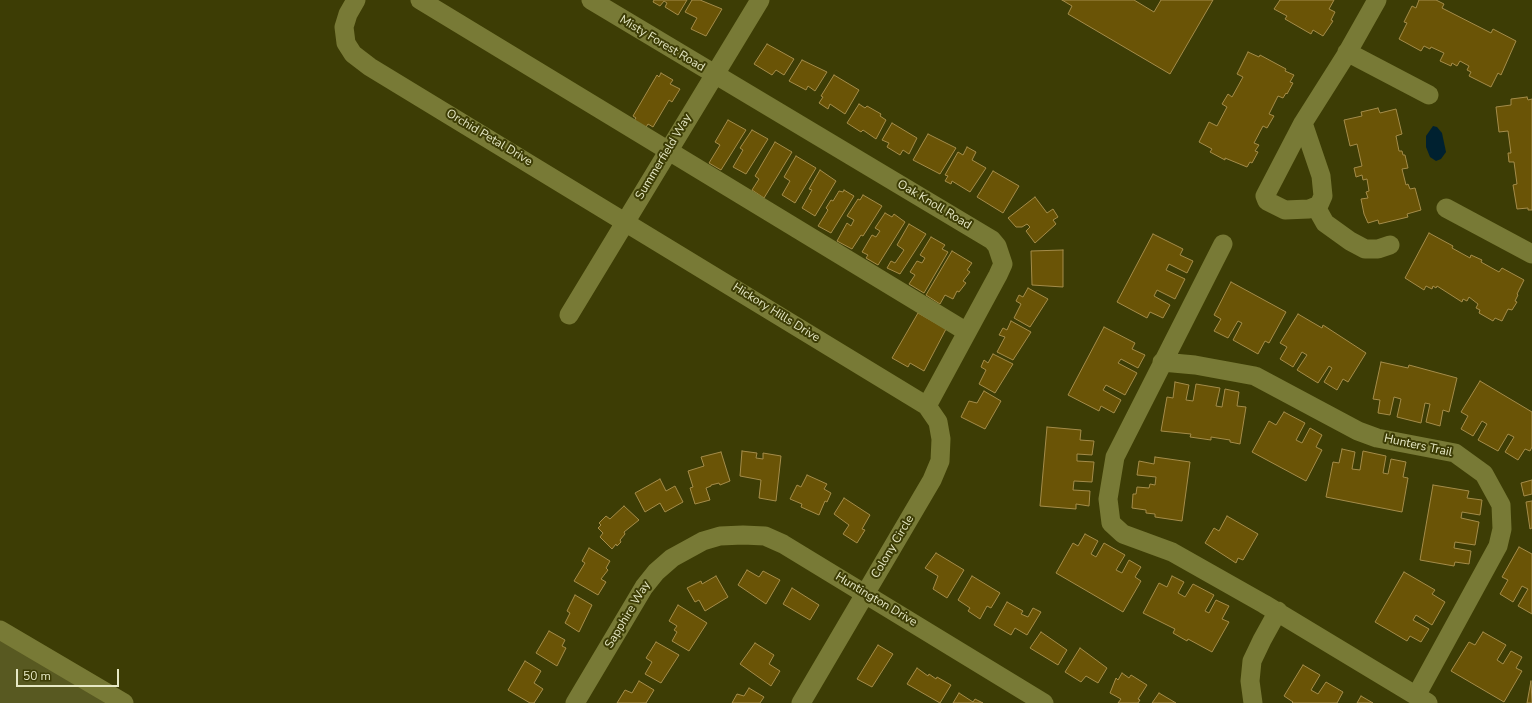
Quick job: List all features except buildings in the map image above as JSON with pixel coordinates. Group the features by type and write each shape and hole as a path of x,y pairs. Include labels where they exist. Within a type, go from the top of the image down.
{"street":[{"name":"Orchid Petal Drive","path":"356,0 348,14 344,27 346,43 353,54 370,67 626,221"},
{"path":"420,0 967,332"},
{"name":"Misty Forest Road","path":"591,0 714,75"},
{"name":"Summerfield Way","path":"569,315 760,0"},
{"path":"1303,123 1321,176 1323,196 1319,205 1316,207 1302,211 1285,210 1267,201 1265,196 1303,123 1377,0"},
{"path":"1347,52 1429,95"},
{"name":"Oak Knoll Road","path":"714,75 992,240 997,246 1003,264 927,406"},
{"path":"1316,207 1325,223 1350,241 1365,249 1378,249 1390,245"},
{"path":"1446,208 1532,254"},
{"name":"Hickory Hills Drive","path":"626,221 927,406"},
{"name":"Hunters Trail","path":"1162,362 1195,365 1255,376 1358,431 1377,438 1455,453 1484,474 1501,505 1502,529 1498,546 1422,700 1278,612 1172,552 1123,534 1111,523 1108,499 1115,457 1162,362 1223,244"},
{"name":"Colony Circle","path":"801,703 932,480 940,461 941,439 938,422 927,406"},
{"name":"Huntington Drive","path":"697,544 720,536 765,536 783,544 866,593 1037,701"},
{"name":"Sapphire Way","path":"575,703 644,587 656,572 672,558 697,544"},
{"path":"1253,703 1250,681 1252,661 1278,612"},
{"path":"0,630 124,703"}],"shaded area":[{"path":"0,630 124,703 0,703"}],"water":[{"path":"1433,126 1437,127 1442,133 1446,152 1441,159 1436,161 1430,157 1426,147 1426,136"}]}
